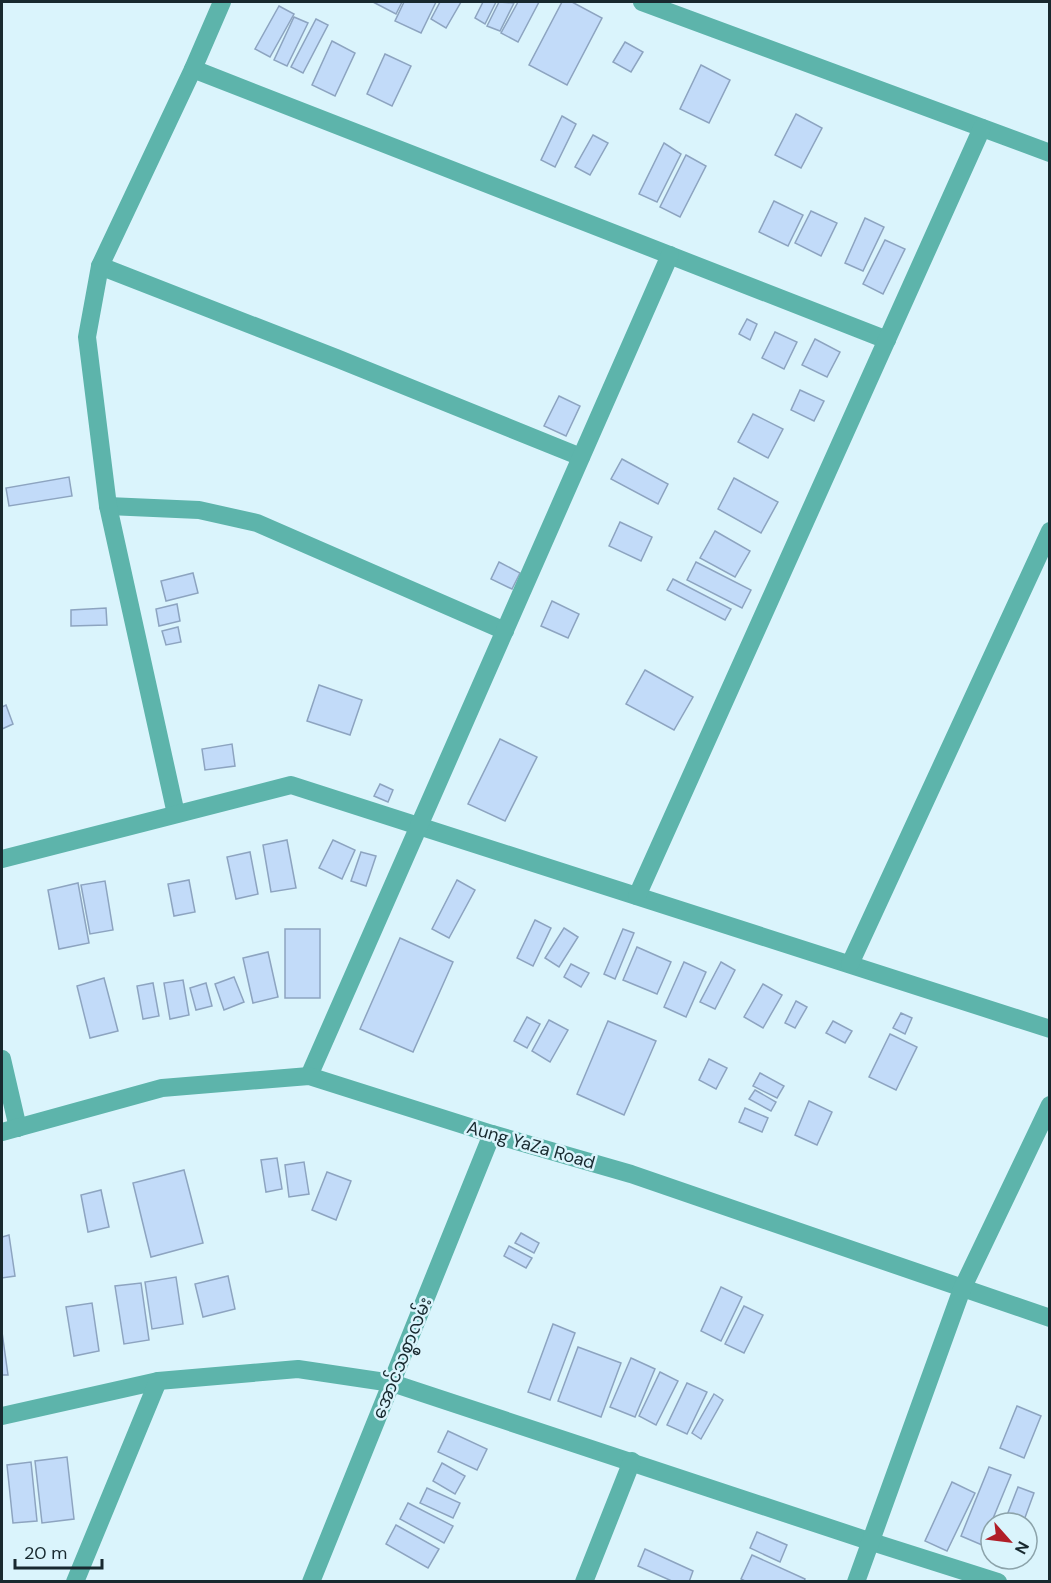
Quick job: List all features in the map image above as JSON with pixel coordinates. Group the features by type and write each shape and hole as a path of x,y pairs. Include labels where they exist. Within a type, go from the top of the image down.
{"street":[{"path":"176,814 108,506 87,337 100,266 222,2"},
{"path":"642,2 1050,153"},
{"path":"193,69 886,340"},
{"path":"637,896 982,128"},
{"path":"309,1076 670,255"},
{"path":"100,266 581,457"},
{"path":"108,506 199,510 257,523 505,631"},
{"path":"850,964 1050,531"},
{"path":"2,859 291,785 1050,1029"},
{"path":"2,1059 10,1130"},
{"name":"Aung YaZa Road","path":"10,1130 162,1088 309,1076 492,1134 632,1174 1050,1318"},
{"path":"856,1581 962,1289 1050,1105"},
{"name":"အောင်သစ္စာလမ်း","path":"311,1581 492,1134"},
{"path":"2,1416 158,1381 298,1369 392,1383 872,1542 998,1581"},
{"path":"75,1581 158,1381"},
{"path":"584,1581 632,1461"}],"building":[{"path":"373,2 402,2 396,14"},
{"path":"404,2 436,2 421,33 395,21"},
{"path":"440,2 461,2 446,28 431,19"},
{"path":"483,2 496,2 485,24 475,18"},
{"path":"499,2 514,3 500,31 487,26"},
{"path":"518,2 539,2 518,42 501,33"},
{"path":"562,2 572,2 602,18 567,85 529,65"},
{"path":"279,6 294,14 270,57 255,49"},
{"path":"294,17 308,23 287,66 274,60"},
{"path":"316,19 328,25 303,73 291,67"},
{"path":"332,41 355,53 335,96 312,85"},
{"path":"625,42 643,52 631,72 613,62"},
{"path":"385,54 411,66 392,106 367,94"},
{"path":"701,65 730,80 709,123 680,109"},
{"path":"796,114 822,128 801,168 775,155"},
{"path":"562,116 576,124 555,167 541,160"},
{"path":"593,135 608,143 590,175 575,167"},
{"path":"664,143 681,154 657,202 639,194"},
{"path":"686,155 706,166 680,217 660,207"},
{"path":"774,201 803,215 788,246 759,232"},
{"path":"811,211 837,223 821,256 795,243"},
{"path":"865,218 884,227 863,271 845,263"},
{"path":"885,240 905,249 883,294 863,284"},
{"path":"747,319 757,324 750,340 739,334"},
{"path":"775,332 797,342 784,369 762,358"},
{"path":"815,339 840,352 827,377 802,365"},
{"path":"800,390 824,401 814,421 791,410"},
{"path":"559,396 580,406 566,436 544,426"},
{"path":"753,414 783,429 768,458 738,442"},
{"path":"622,459 668,484 658,504 611,479"},
{"path":"69,477 72,496 9,506 6,488"},
{"path":"734,478 778,502 761,533 718,509"},
{"path":"620,522 652,537 641,561 609,546"},
{"path":"715,531 750,551 735,577 700,558"},
{"path":"499,562 520,573 512,589 491,579"},
{"path":"696,562 751,590 742,608 687,580"},
{"path":"193,573 198,593 166,601 161,581"},
{"path":"673,579 731,609 725,620 667,590"},
{"path":"552,601 579,614 568,638 541,626"},
{"path":"177,604 180,621 159,626 156,609"},
{"path":"106,608 107,625 71,626 71,610"},
{"path":"178,627 181,642 166,645 162,631"},
{"path":"645,670 693,697 674,730 626,704"},
{"path":"319,685 362,700 350,735 307,721"},
{"path":"6,705 13,724 2,729 2,707"},
{"path":"500,739 537,757 505,821 468,804"},
{"path":"232,744 235,766 205,770 202,749"},
{"path":"380,784 393,790 388,802 374,796"},
{"path":"287,840 296,888 271,892 263,845"},
{"path":"333,840 355,850 342,879 319,868"},
{"path":"250,852 258,894 236,899 227,857"},
{"path":"361,852 376,856 366,886 351,881"},
{"path":"189,880 195,912 174,916 168,884"},
{"path":"457,880 475,890 449,938 432,929"},
{"path":"105,881 113,930 90,934 81,885"},
{"path":"78,883 89,943 59,949 48,890"},
{"path":"535,920 551,928 533,966 517,958"},
{"path":"564,928 578,937 559,967 545,958"},
{"path":"285,929 320,929 320,998 285,998"},
{"path":"623,929 634,933 615,979 604,974"},
{"path":"400,938 453,962 413,1052 360,1029"},
{"path":"637,947 671,962 657,994 623,980"},
{"path":"268,952 278,997 253,1003 243,958"},
{"path":"684,962 706,972 686,1017 664,1007"},
{"path":"721,962 735,970 715,1009 700,1002"},
{"path":"571,964 589,973 581,987 564,977"},
{"path":"234,977 244,1002 224,1010 215,984"},
{"path":"104,978 118,1031 90,1038 77,986"},
{"path":"183,980 189,1015 170,1019 164,983"},
{"path":"153,983 159,1016 143,1019 137,986"},
{"path":"206,983 212,1006 196,1010 190,988"},
{"path":"763,984 782,995 763,1028 744,1017"},
{"path":"796,1001 807,1007 795,1028 785,1023"},
{"path":"901,1013 912,1018 905,1034 893,1028"},
{"path":"527,1017 540,1024 527,1048 514,1041"},
{"path":"549,1020 568,1030 550,1062 532,1051"},
{"path":"608,1021 656,1041 624,1115 577,1094"},
{"path":"833,1021 852,1031 845,1043 826,1033"},
{"path":"890,1034 917,1047 896,1090 869,1077"},
{"path":"709,1059 727,1068 716,1089 699,1080"},
{"path":"760,1073 784,1086 777,1098 753,1086"},
{"path":"755,1090 776,1102 771,1111 749,1099"},
{"path":"809,1101 832,1112 817,1145 795,1135"},
{"path":"745,1108 768,1118 762,1132 739,1122"},
{"path":"277,1158 282,1189 266,1192 261,1160"},
{"path":"304,1162 309,1194 289,1197 285,1165"},
{"path":"184,1170 203,1243 151,1257 133,1183"},
{"path":"327,1172 351,1181 336,1220 312,1210"},
{"path":"101,1190 109,1227 88,1232 81,1195"},
{"path":"521,1233 539,1243 534,1253 515,1243"},
{"path":"9,1235 15,1276 2,1278 2,1237"},
{"path":"509,1246 532,1258 526,1268 504,1256"},
{"path":"228,1276 235,1309 203,1317 195,1284"},
{"path":"176,1277 183,1324 152,1329 145,1282"},
{"path":"141,1283 149,1340 124,1344 115,1286"},
{"path":"721,1287 742,1297 721,1341 701,1331"},
{"path":"92,1303 99,1351 74,1356 66,1307"},
{"path":"744,1306 763,1315 744,1353 725,1344"},
{"path":"553,1324 575,1333 550,1400 528,1392"},
{"path":"2,1332 8,1375 2,1375"},
{"path":"578,1347 621,1363 601,1417 558,1401"},
{"path":"631,1358 655,1369 635,1417 610,1407"},
{"path":"660,1372 678,1381 656,1425 639,1416"},
{"path":"687,1383 707,1392 687,1434 667,1425"},
{"path":"714,1394 723,1400 701,1439 692,1433"},
{"path":"1017,1406 1041,1416 1024,1458 1000,1448"},
{"path":"448,1431 487,1449 477,1470 438,1452"},
{"path":"67,1457 74,1519 42,1523 35,1461"},
{"path":"31,1462 37,1521 13,1523 7,1465"},
{"path":"442,1463 465,1476 455,1494 433,1481"},
{"path":"989,1467 1011,1475 996,1511 979,1511 979,1544 961,1536"},
{"path":"952,1482 975,1493 947,1551 925,1541"},
{"path":"1018,1487 1034,1493 1027,1511 1009,1511"},
{"path":"427,1488 460,1503 453,1518 420,1503"},
{"path":"408,1503 453,1526 444,1543 400,1519"},
{"path":"396,1525 439,1549 428,1568 386,1544"},
{"path":"757,1532 787,1545 780,1562 750,1548"},
{"path":"645,1549 693,1571 689,1582 674,1582 638,1566"},
{"path":"752,1555 805,1579 804,1582 747,1582 741,1579"}]}
